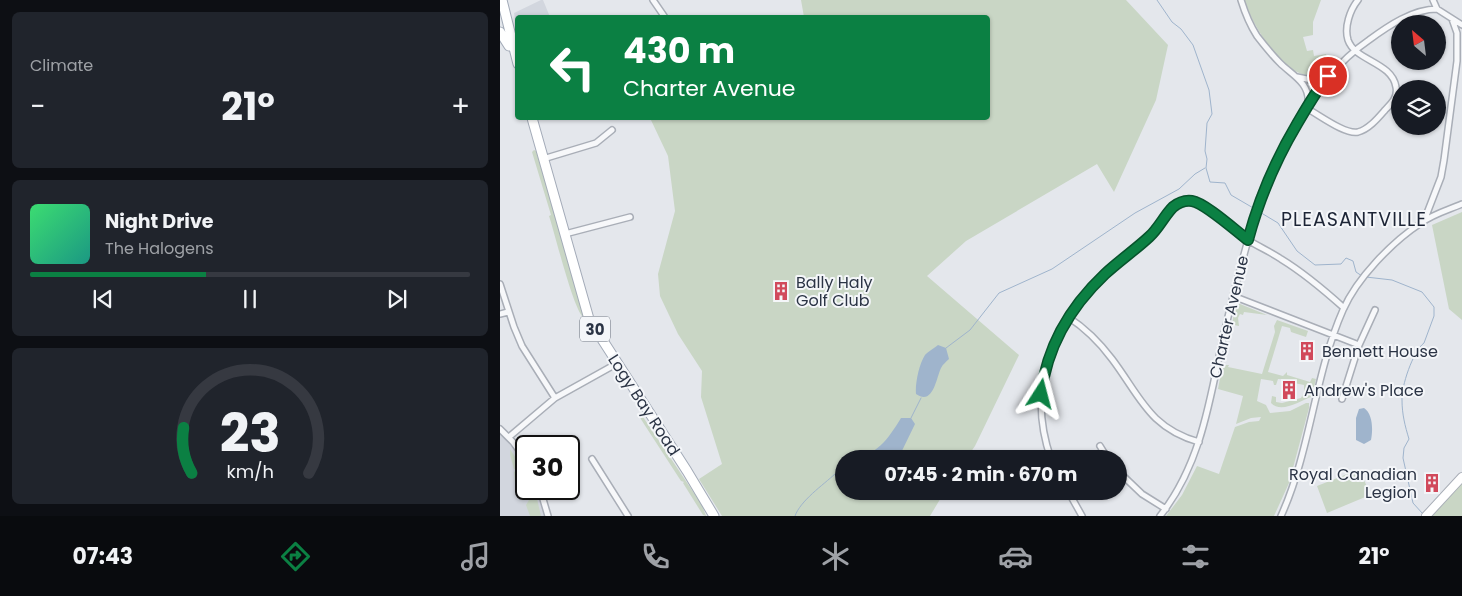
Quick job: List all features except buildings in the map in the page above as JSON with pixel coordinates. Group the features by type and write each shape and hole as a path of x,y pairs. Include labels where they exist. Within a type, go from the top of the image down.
{"main road":[{"path":"502,6 515,54"},
{"path":"500,32 515,54"},
{"name":"Logy Bay Road","path":"533,120 589,319 714,516"}],"street":[{"path":"653,0 663,15"},
{"path":"1241,0 1245,15 1257,36 1282,65 1297,76 1306,89 1309,97 1306,108 1342,128 1358,132 1368,127 1394,100 1396,95 1394,79 1389,73 1356,50 1348,40 1347,30 1351,11 1358,0"},
{"path":"1433,0 1437,9 1462,25"},
{"name":"Charter Avenue","path":"1160,516 1183,481 1199,442 1233,296 1255,214 1278,157 1306,108 1328,76 1356,50 1390,26 1423,11 1437,9"},
{"path":"1424,221 1441,177 1457,61 1457,33 1450,16"},
{"path":"1457,61 1462,45"},
{"path":"1297,76 1312,80 1328,76"},
{"path":"543,159 596,143 612,130"},
{"path":"1049,450 1044,433 1041,394 1043,376 1050,351 1060,329 1086,293 1110,269 1151,235 1169,211 1177,204 1189,201 1201,204 1248,240 1299,271 1344,308"},
{"path":"1281,516 1293,488 1320,381 1344,308 1368,272 1405,235 1424,221 1462,204"},
{"path":"565,234 630,217"},
{"path":"500,284 508,312 522,346 554,398"},
{"path":"1233,296 1359,346"},
{"path":"1342,399 1359,346 1375,310"},
{"path":"500,314 508,312"},
{"path":"1068,317 1092,336 1105,350 1148,412 1173,431 1188,439 1199,442"},
{"path":"509,437 533,414 554,398 616,364"},
{"path":"500,428 515,445"},
{"path":"1100,446 1102,450"},
{"path":"592,460 598,466 626,515"},
{"path":"1428,514 1462,477"},
{"path":"1127,480 1142,494 1166,509"},
{"path":"543,500 548,516"},
{"path":"1073,500 1082,516"}],"shaded area":[{"path":"543,0 549,15 515,15 515,19 514,13"},
{"path":"500,429 515,447 515,500 543,500 548,516 500,516"}],"green space":[{"name":"Bally Haly Golf Club","path":"801,0 1126,0 1168,45 1156,100 1114,192 1097,164 966,241 927,276 1019,355 972,450 835,450 835,500 940,500 930,516 722,516 699,479 722,464 701,397 702,371 678,334 660,296 658,274 675,211 668,156 651,120 990,120 990,15 804,15"},
{"path":"1244,0 1321,0 1313,22 1313,35 1303,37 1307,51 1313,50 1314,56 1326,54 1330,68 1316,75 1302,74 1289,67 1266,42 1256,27"},
{"path":"536,151 584,315 583,317 574,300 564,270 549,216 551,215 532,152"},
{"path":"1462,212 1462,320 1449,309 1432,225"},
{"path":"1238,304 1267,315 1244,312 1238,318 1239,326 1234,325 1231,329 1235,309"},
{"path":"1277,320 1308,331 1306,337 1291,332 1290,328 1282,326 1268,372 1283,376 1287,372 1287,375 1310,382 1312,378 1316,379 1314,387 1310,387 1304,393 1304,385 1294,383 1294,380 1278,379 1276,385 1274,385 1273,381 1261,379 1257,401 1266,405 1270,413 1290,411 1309,403 1289,483 1274,516 1166,516 1182,495 1197,466 1219,474 1235,427 1259,421 1261,417 1251,418 1236,424 1243,396 1218,389 1222,368 1226,365 1262,374"},
{"path":"1311,388 1313,389 1311,397 1296,404 1280,407 1271,403 1272,396 1276,397 1276,402 1282,403 1301,398"},
{"path":"641,414 702,505 706,516 703,515 684,482 681,481 644,424 639,416"},
{"path":"510,449 515,457 515,469 514,469"},
{"path":"1360,469 1370,495 1327,513 1317,486"},
{"path":"1462,481 1462,516 1431,516"},
{"path":"529,500 537,500 541,516 530,516 526,505"}],"water":[{"path":"938,345 946,348 949,359 941,368 933,390 926,397 922,397 916,394 919,369 925,355"},
{"path":"1364,408 1371,418 1372,427 1371,440 1364,444 1356,440 1356,418 1359,409"},
{"path":"901,418 911,418 915,424 902,450 875,450 891,433"}],"waterway":[{"path":"1157,0 1172,22 1181,29 1193,45 1209,90 1212,114 1207,123 1205,151 1207,159 1206,168 1210,182 1225,183 1231,195 1255,209"},
{"path":"946,348 970,330 999,293 1052,269 1135,213 1179,189 1195,174 1205,168"},
{"path":"1258,211 1278,223 1297,251 1315,265 1341,264 1346,258 1353,261 1356,272 1362,276"},
{"path":"1366,277 1392,280 1422,292 1434,307 1434,316 1424,343 1412,361 1402,394 1403,415 1409,439 1404,448 1403,458 1413,503 1423,514"},
{"path":"911,418 921,398"},
{"path":"795,516 807,499 835,474"}],"place":[{"name":"Bally Haly Golf Club","path":"781,291"},
{"name":"Bennett House","path":"1307,351"},
{"name":"Andrew's Place","path":"1289,390"},
{"name":"Royal Canadian Legion","path":"1432,483"}],"district":[{"name":"PLEASANTVILLE","path":"1354,219"}],"route":[{"path":"1041,394 1043,376 1050,351 1060,329 1076,305 1105,274 1151,235 1169,211 1177,204 1184,201 1193,201 1201,204 1248,240 1257,207 1278,157 1310,101 1328,76"}]}
